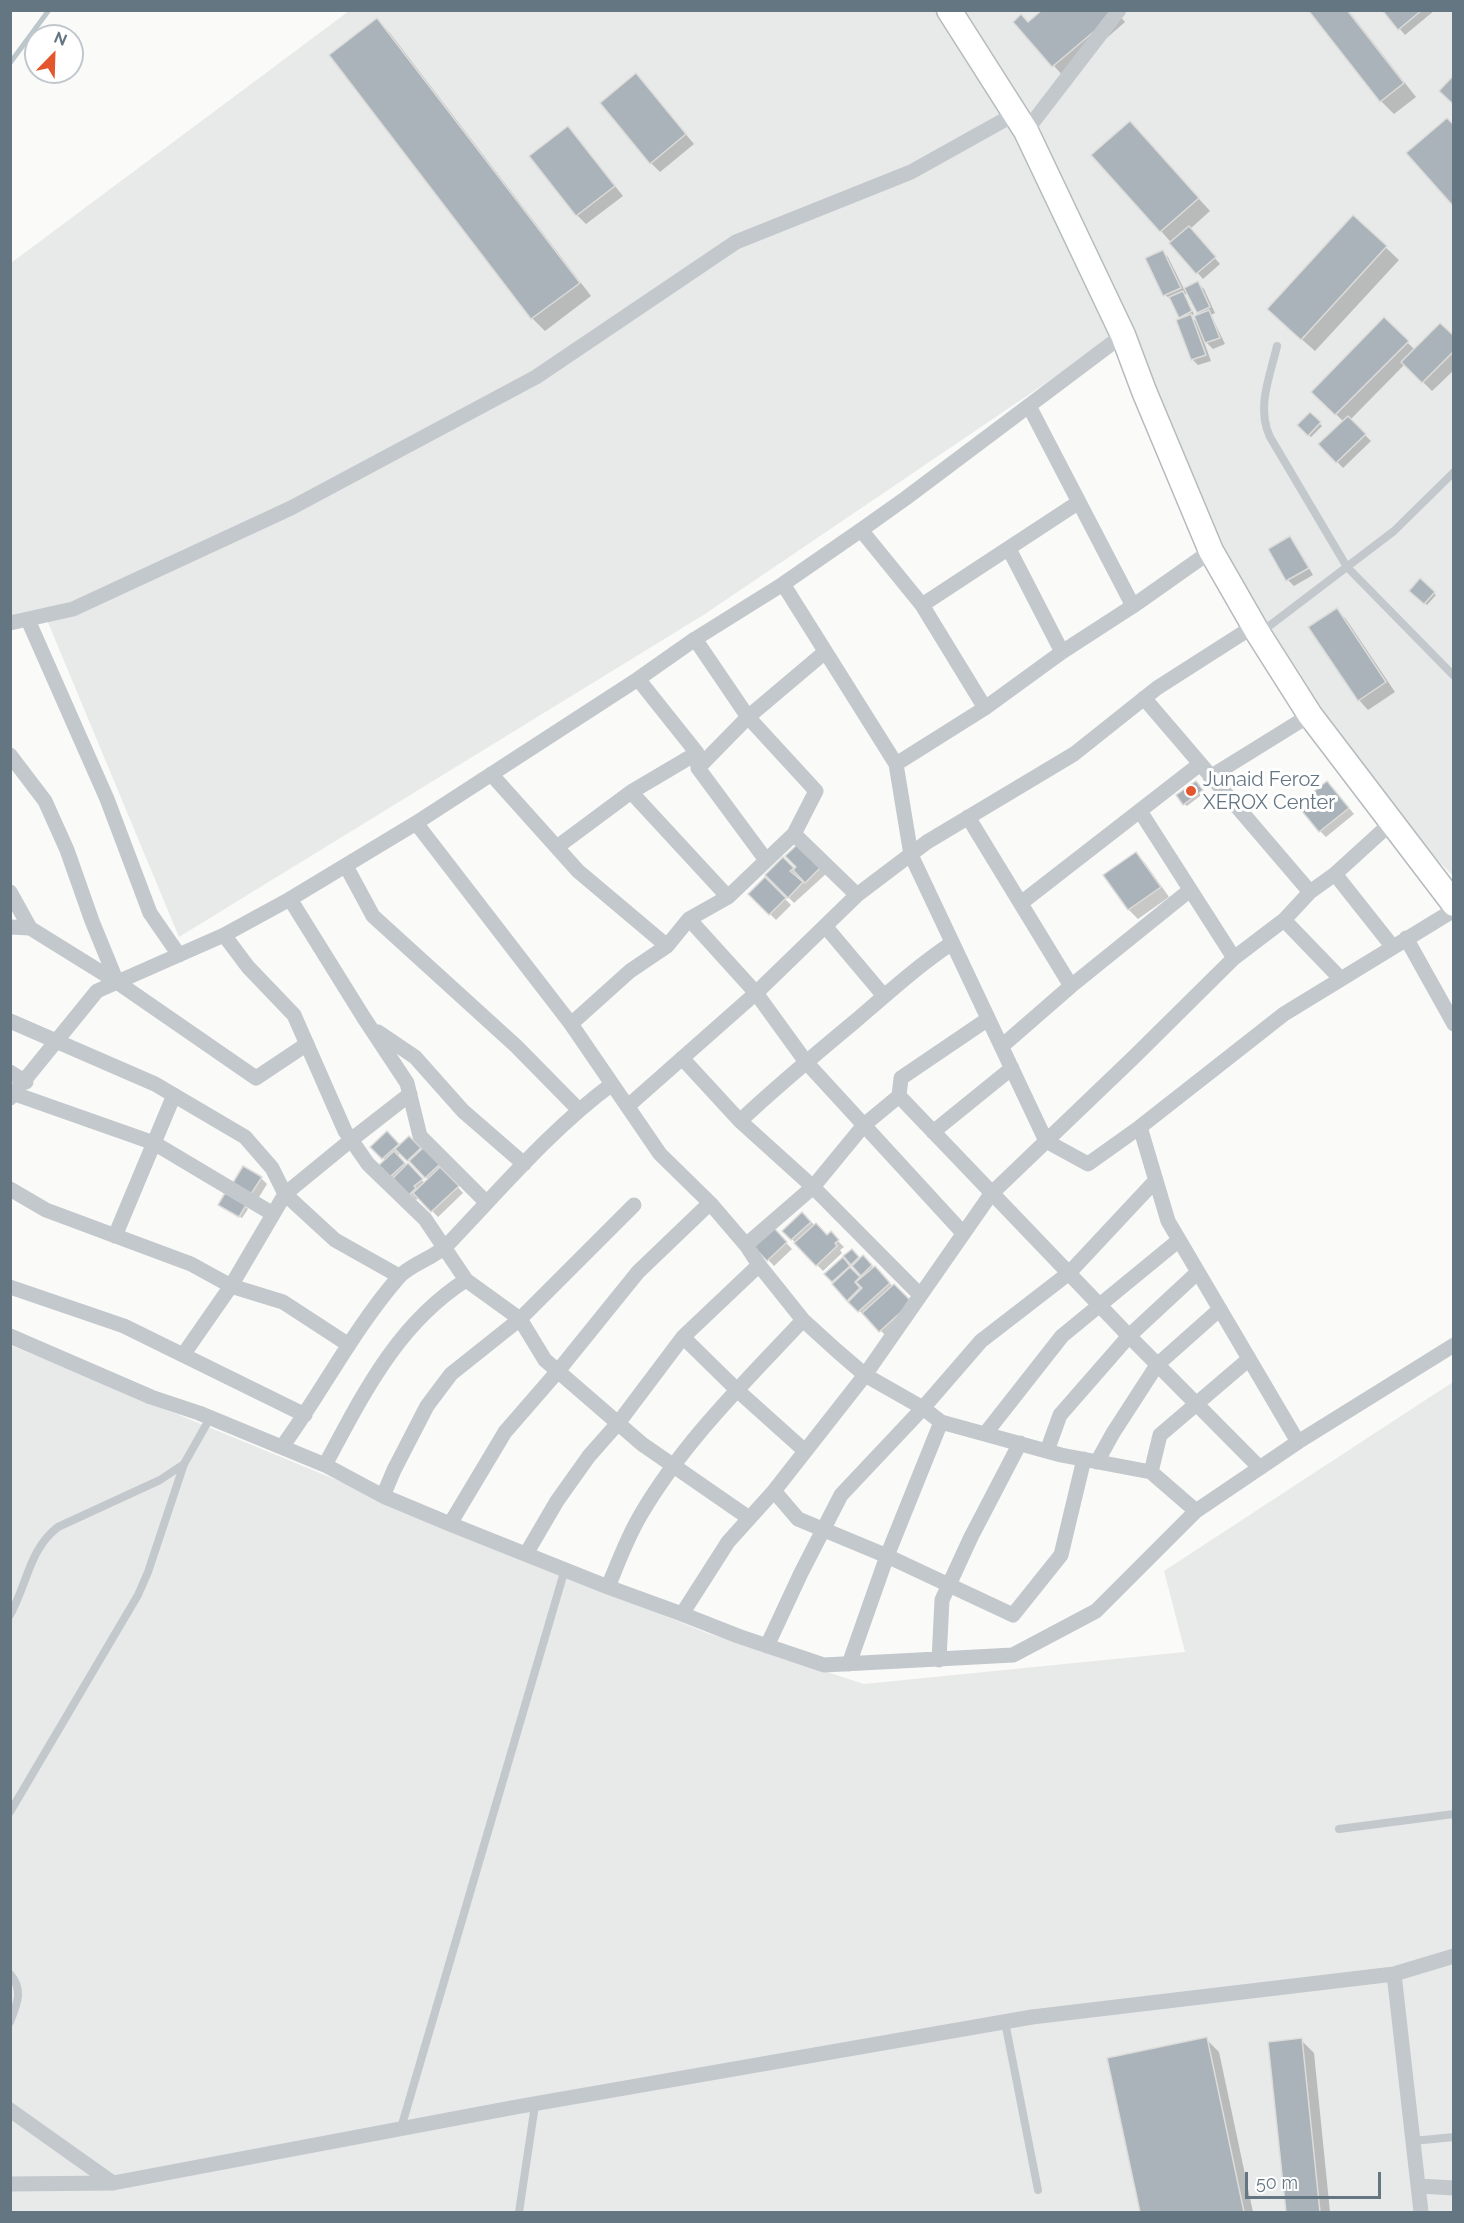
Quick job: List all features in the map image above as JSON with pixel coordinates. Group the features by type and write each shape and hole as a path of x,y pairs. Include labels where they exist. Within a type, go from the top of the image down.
{"main road":[{"path":"949,10 1021,123 1123,334 1210,552 1310,715 1390,824 1454,904"}],"street":[{"path":"10,623 73,609 291,508 536,377 736,242 911,172 1021,123 1119,10"},
{"path":"273,1214 154,1143 13,1096 97,991 224,935 290,899 416,823 638,680 695,639 783,584 906,498 1123,334"},
{"path":"1029,406 1133,606"},
{"path":"922,604 1079,502"},
{"path":"861,530 922,604 985,708"},
{"path":"1009,549 1062,652"},
{"path":"896,764 985,708 1062,652 1210,552"},
{"path":"783,584 896,764 910,855 1046,1141 1088,1164 1140,1127 1284,1014 1454,910"},
{"path":"28,620 107,799 150,913 179,955"},
{"path":"627,1107 756,993 857,895 927,842 1074,754 1176,675 1256,630"},
{"path":"571,1024 630,971 667,946 689,919 728,897 794,834 816,790 748,717 695,639"},
{"path":"557,847 631,792 698,761 825,652"},
{"path":"638,680 698,761 766,860"},
{"path":"1144,698 1310,892"},
{"path":"1210,777 1310,715"},
{"path":"10,755 45,801 67,850 117,982"},
{"path":"1021,903 1200,764"},
{"path":"491,774 578,871 667,946"},
{"path":"631,792 728,897"},
{"path":"1140,811 1234,958"},
{"path":"969,817 1071,986"},
{"path":"416,823 571,1024 660,1154 710,1203 746,1245 803,1320 865,1375 923,1408 941,1422 1047,1451 1151,1472 1196,1510"},
{"path":"682,1614 728,1542 774,1491 865,1375 991,1194 1234,958 1284,920 1310,892 1335,874 1390,824"},
{"path":"794,834 857,895"},
{"path":"346,866 373,916 508,1039 578,1109"},
{"path":"1335,874 1392,946"},
{"path":"1002,1046 1071,986 1190,890"},
{"path":"10,892 30,928"},
{"path":"290,899 408,1083 420,1136 486,1202"},
{"path":"689,919 756,993 806,1062 963,1233"},
{"path":"1284,920 1340,978"},
{"path":"825,926 884,996"},
{"path":"10,927 30,928 117,982 256,1078 307,1044"},
{"path":"224,935 248,967 294,1015 351,1140 368,1164 425,1219 466,1280 520,1319 545,1360 642,1444 749,1518"},
{"path":"1406,938 1454,1024"},
{"path":"740,1120 884,996 952,943"},
{"path":"746,1245 813,1187 864,1125 899,1096 901,1078 988,1019"},
{"path":"10,1021 155,1084 245,1137 272,1168 285,1194 335,1240 399,1276"},
{"path":"370,1026 415,1057 464,1111 524,1164"},
{"path":"682,1058 740,1120 813,1187 920,1295"},
{"path":"933,1132 1012,1068"},
{"path":"10,1072 26,1082"},
{"path":"282,1447 349,1345 399,1276 444,1248 578,1109 612,1084"},
{"path":"183,1355 231,1286 285,1194 410,1094"},
{"path":"115,1236 174,1095"},
{"path":"899,1096 1195,1405 1260,1468"},
{"path":"1140,1127 1168,1221 1298,1442"},
{"path":"767,1646 842,1495 923,1408 981,1341 1069,1273 1156,1180"},
{"path":"10,1189 46,1210 191,1264 231,1286 283,1302 349,1345"},
{"path":"450,1524 505,1432 638,1272 710,1203"},
{"path":"383,1496 427,1406 452,1374 520,1319 634,1205"},
{"path":"985,1434 1062,1336 1179,1240"},
{"path":"526,1554 557,1501 589,1456 619,1422 683,1337 759,1265"},
{"path":"1047,1451 1060,1415 1129,1336 1198,1272"},
{"path":"326,1465 368,1383 400,1338 447,1292 466,1280"},
{"path":"10,1287 124,1326 305,1415"},
{"path":"774,1491 798,1519 887,1556 1013,1614 1061,1555 1091,1460 1113,1433 1157,1365 1220,1309"},
{"path":"608,1587 639,1517 673,1466 711,1417 803,1320"},
{"path":"10,1336 151,1397 326,1465 383,1496 450,1524 608,1587 824,1665 1013,1655 1096,1611 1196,1510 1298,1442 1454,1345"},
{"path":"683,1337 737,1390 805,1451"},
{"path":"1151,1472 1160,1435 1249,1359"},
{"path":"849,1664 887,1556 941,1422"},
{"path":"939,1660 942,1600 970,1537 1020,1443"},
{"path":"10,2184 113,2183 401,2128 1005,2022 1394,1974 1454,1956"},
{"path":"1394,1974 1421,2212"},
{"path":"10,2110 113,2183"},
{"path":"1419,2186 1454,2188"}],"lane":[{"path":"1277,346 1265,398 1264,424 1347,567 1454,676"},
{"path":"1256,630 1347,567 1394,531 1454,472"},
{"path":"10,1812 138,1595 148,1572 184,1464 210,1418"},
{"path":"10,1616 34,1556 48,1535 58,1527 160,1480 184,1464"},
{"path":"401,2128 565,1569"},
{"path":"1339,1829 1454,1814"},
{"path":"10,1974 17,1983 19,1992 10,2022"},
{"path":"1005,2022 1038,2190"},
{"path":"519,2212 535,2105"},
{"path":"1413,2140 1454,2137"}],"shaded area":[{"path":"349,11 1453,11 1453,876 1377,797 1218,547 1130,326 705,614 179,937 47,620 11,628 11,263"},
{"path":"10,1345 707,1633 864,1684 1185,1652 1164,1571 1453,1382 1453,2212 11,2212"}],"building":[{"path":"1042,10 1116,10 1117,12 1052,67 1013,22 1021,14 1028,22"},
{"path":"1308,10 1347,10 1404,83 1380,102"},
{"path":"1382,10 1422,10 1398,30"},
{"path":"377,18 580,283 531,319 329,55"},
{"path":"636,73 686,134 650,164 600,103"},
{"path":"1454,75 1454,105 1439,91"},
{"path":"1447,118 1454,125 1454,207 1406,153"},
{"path":"1130,121 1199,198 1160,232 1091,155"},
{"path":"568,126 615,186 576,216 529,156"},
{"path":"1353,215 1387,246 1301,340 1267,309"},
{"path":"1189,226 1216,257 1196,274 1169,243"},
{"path":"1163,250 1181,288 1163,296 1145,258"},
{"path":"1198,281 1210,307 1197,313 1184,288"},
{"path":"1183,291 1192,311 1179,318 1169,297"},
{"path":"1209,310 1220,338 1205,343 1194,316"},
{"path":"1191,314 1206,355 1191,360 1176,320"},
{"path":"1384,317 1409,341 1335,415 1311,392"},
{"path":"1440,323 1454,336 1454,351 1422,383 1401,362"},
{"path":"1310,412 1321,422 1308,436 1297,425"},
{"path":"1348,416 1366,434 1336,463 1318,444"},
{"path":"1290,536 1309,568 1286,581 1268,549"},
{"path":"1420,578 1435,592 1424,604 1409,591"},
{"path":"1337,608 1386,682 1358,701 1308,627"},
{"path":"1196,781 1203,790 1183,805 1176,795"},
{"path":"1327,781 1349,808 1319,832 1297,805"},
{"path":"799,843 822,866 805,883 793,870 796,867 785,856"},
{"path":"1136,852 1161,887 1128,910 1103,875"},
{"path":"783,857 794,868 790,871 803,882 788,898 765,875"},
{"path":"765,877 786,898 769,915 748,894"},
{"path":"387,1131 399,1144 382,1159 370,1147"},
{"path":"409,1136 421,1148 407,1161 395,1149"},
{"path":"424,1147 440,1164 425,1178 409,1161"},
{"path":"394,1151 405,1163 389,1178 378,1166"},
{"path":"408,1163 423,1179 414,1186 416,1188 409,1195 393,1178"},
{"path":"243,1166 262,1177 249,1197 231,1186"},
{"path":"440,1167 459,1186 431,1212 413,1193"},
{"path":"225,1193 246,1205 239,1217 218,1205"},
{"path":"802,1212 811,1222 791,1240 782,1231"},
{"path":"816,1223 827,1235 831,1231 839,1240 835,1243 837,1246 816,1266 794,1243"},
{"path":"774,1228 787,1242 767,1261 754,1247"},
{"path":"852,1249 859,1257 851,1265 843,1256"},
{"path":"863,1255 872,1265 861,1276 852,1266"},
{"path":"843,1257 850,1266 832,1282 824,1274"},
{"path":"875,1266 890,1283 858,1312 848,1302 862,1288 856,1282"},
{"path":"850,1267 860,1277 855,1282 860,1288 847,1301 832,1284"},
{"path":"894,1284 912,1302 879,1332 862,1313"},
{"path":"1207,2037 1244,2212 1140,2212 1107,2058"},
{"path":"1302,2038 1320,2212 1286,2212 1268,2042"}],"waterway":[{"path":"10,63 49,10"}],"place":[{"name":"Junaid Feroz XEROX Center","path":"1191,791"}]}
